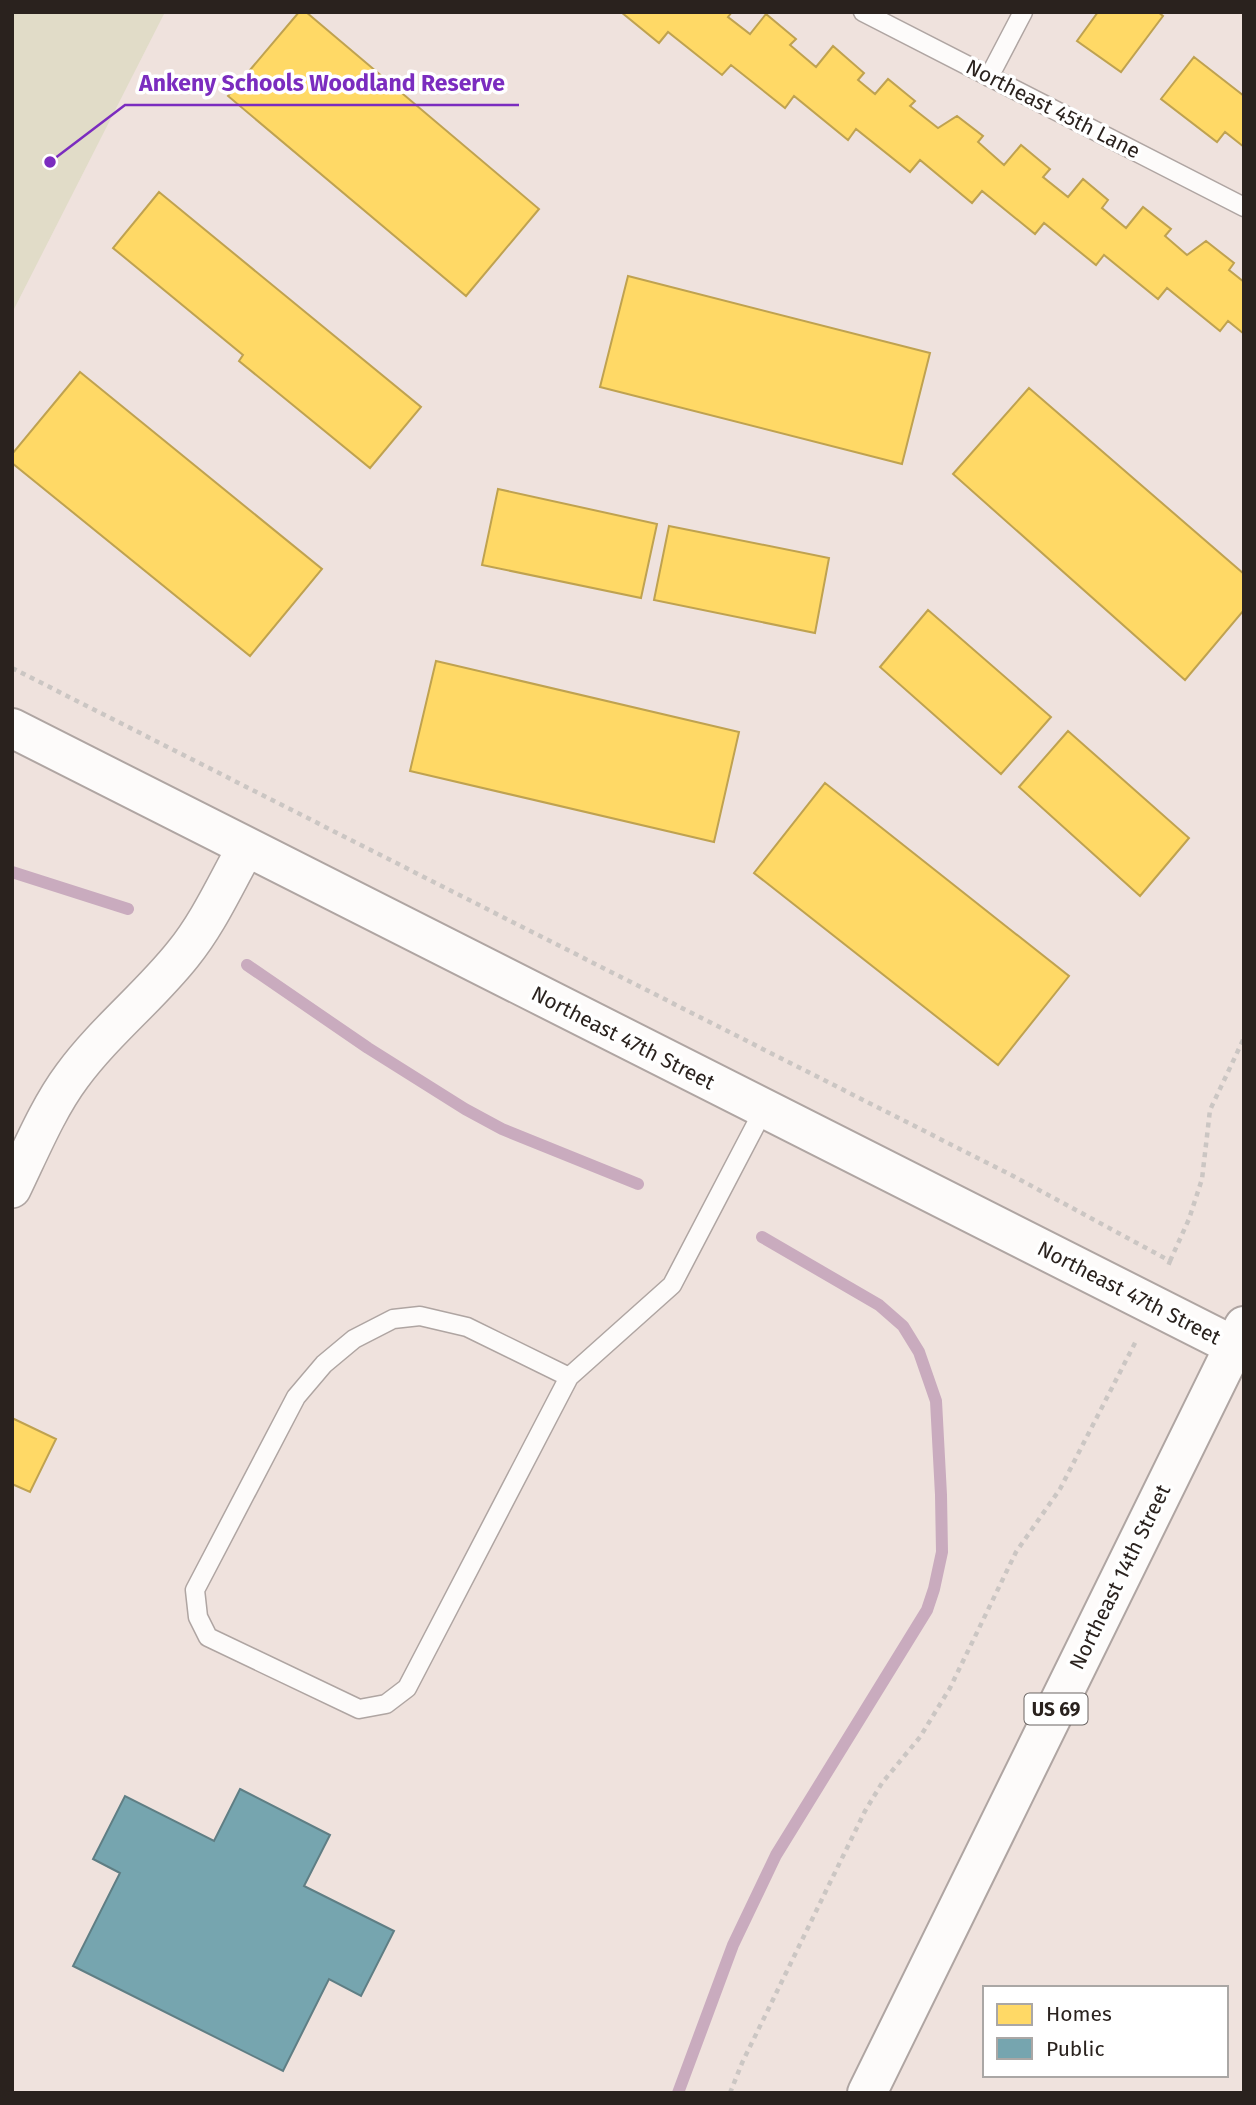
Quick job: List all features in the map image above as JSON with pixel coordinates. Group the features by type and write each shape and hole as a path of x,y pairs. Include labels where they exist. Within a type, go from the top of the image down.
{"street":[{"name":"Northeast 47th Street","path":"12,728 1153,1306 1239,1336"},
{"path":"12,1189 39,1133 71,1077 111,1029 156,986 185,952 246,848"},
{"name":"Northeast 14th Street","path":"867,2093 1239,1336"}],"lane":[{"name":"Northeast 45th Lane","path":"863,12 1244,206"},
{"path":"989,77 1023,12"},
{"path":"569,1377 467,1327 420,1316 393,1319 354,1339 324,1364 296,1397 195,1590 198,1617 208,1637 359,1709 386,1704 407,1688 569,1377 672,1285 764,1109"}],"path":[{"path":"12,668 978,1158 1170,1261"},
{"path":"730,2093 864,1811 882,1783 920,1737 950,1688 1016,1552 1060,1489 1153,1306 1189,1219 1202,1179 1210,1110 1244,1038"}],"shaded area":[{"path":"12,12 165,12 12,313"}],"building: Homes":[{"path":"299,12 306,12 539,209 466,296 228,96"},
{"path":"621,12 732,12 728,17 750,34 766,14 796,39 790,45 816,67 833,46 864,73 858,80 875,94 888,79 915,101 910,106 938,128 957,116 983,136 978,142 1004,165 1021,145 1050,169 1043,177 1068,197 1083,179 1108,200 1102,208 1126,228 1143,207 1171,229 1165,236 1187,255 1206,241 1234,263 1229,270 1244,282 1244,334 1228,321 1220,331 1167,288 1158,299 1104,255 1096,265 1044,223 1035,234 982,191 972,203 920,160 910,172 856,129 848,140 794,96 785,108 731,65 722,75 668,32 659,43"},
{"path":"1098,12 1158,12 1163,16 1121,72 1077,41"},
{"path":"1194,57 1244,96 1244,147 1225,132 1217,142 1161,99"},
{"path":"159,192 421,407 370,468 239,361 243,355 113,248"},
{"path":"628,276 930,353 902,464 600,387"},
{"path":"80,372 322,569 250,656 12,463 12,454"},
{"path":"1029,388 1244,574 1244,610 1185,680 953,474"},
{"path":"498,489 657,524 641,598 482,565"},
{"path":"669,526 829,558 815,633 654,600"},
{"path":"928,610 1051,717 1001,774 880,667"},
{"path":"436,661 739,732 714,842 410,771"},
{"path":"1068,731 1189,838 1140,896 1019,787"},
{"path":"825,783 1069,976 998,1065 754,873"},
{"path":"12,1418 56,1439 30,1492 12,1484"}],"building: Public":[{"path":"240,1789 330,1835 304,1886 394,1931 361,1996 329,1979 283,2071 73,1966 120,1873 93,1859 125,1796 214,1841"}],"waterway":[{"path":"12,872 128,909"},
{"path":"247,965 368,1048 465,1109 502,1129 638,1184"},
{"path":"678,2093 733,1945 776,1855 927,1610 942,1552 936,1401 919,1352 903,1326 879,1305 762,1237"}],"place":[{"name":"Ankeny Schools Woodland Reserve","path":"50,162"}]}
